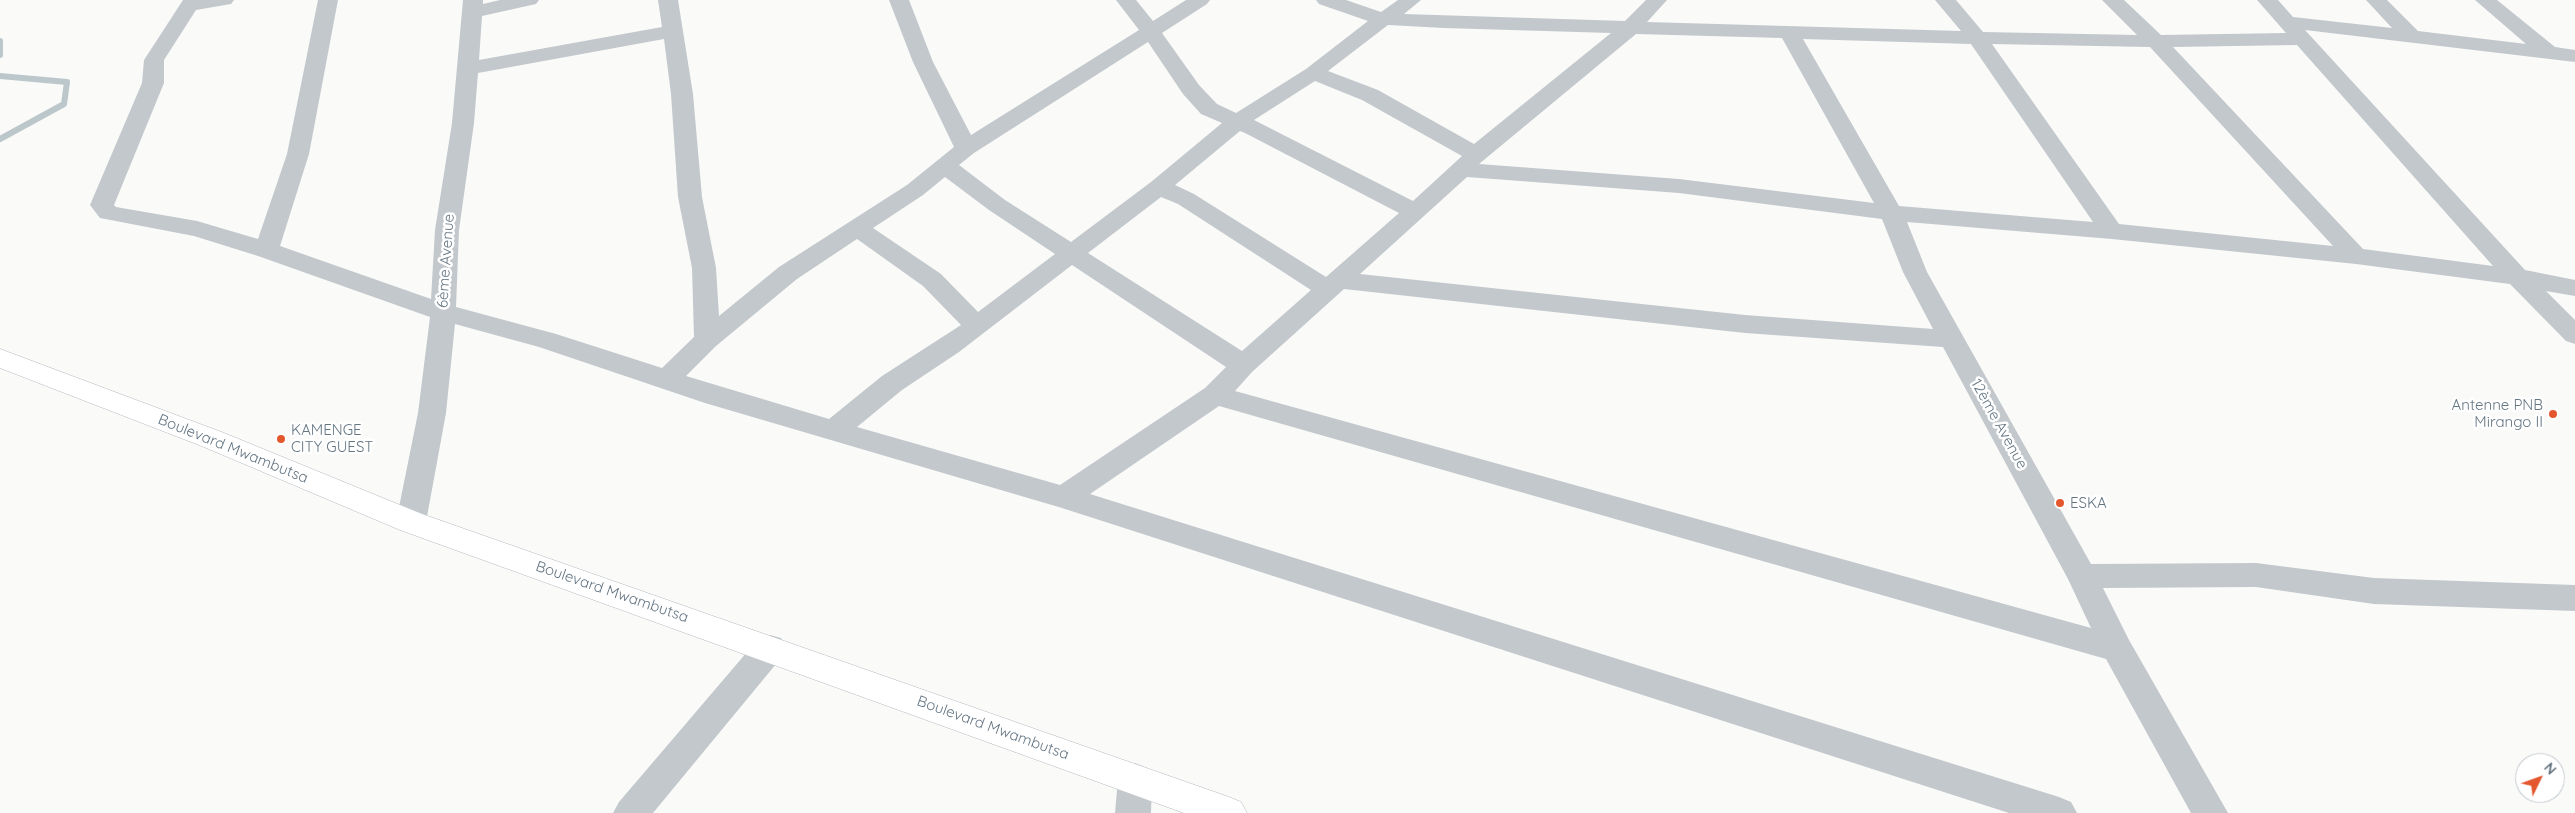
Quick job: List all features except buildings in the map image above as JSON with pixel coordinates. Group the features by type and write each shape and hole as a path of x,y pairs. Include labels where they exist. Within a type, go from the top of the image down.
{"highway":[{"name":"Boulevard Mwambutsa","path":"0,358 214,440 411,522 770,648 1229,813"}],"street":[{"path":"224,0 192,3 154,60 153,83 102,205 103,209 108,213 198,230 267,250 442,312 547,340 715,396 1064,497 2059,813"},
{"path":"267,250 298,154 328,0"},
{"path":"472,6 529,0"},
{"path":"668,0 671,32 682,94 690,196 704,268 707,340"},
{"path":"898,0 923,62 966,148"},
{"path":"1126,0 1151,32 1191,90 1208,109 1238,121 1414,212"},
{"path":"667,379 707,340 788,272 915,190 966,148 1200,0"},
{"path":"1326,0 1383,19 1790,34 2156,41 2294,31 2411,36 2547,51 2575,56"},
{"path":"834,430 892,383 950,346 1160,187 1238,121 1313,74 1383,19 1411,0"},
{"path":"1064,497 1215,395 1243,365 1469,162 1629,29 1656,0"},
{"path":"1945,0 1977,38 2112,231"},
{"path":"2112,0 2156,41 2356,256"},
{"path":"2268,0 2294,31 2383,125 2517,277 2575,335"},
{"path":"2376,0 2411,36"},
{"path":"2485,0 2547,51"},
{"name":"6ème Avenue","path":"411,522 432,413 442,312 446,230 464,123 472,6"},
{"path":"469,68 671,32"},
{"name":"12ème Avenue","path":"1790,34 1892,213 1915,272 2082,576 2117,649 2210,813"},
{"path":"1313,74 1370,95 1469,162 1892,213 2112,231 2356,256 2517,277 2575,288"},
{"path":"945,166 997,204 1243,365"},
{"path":"1160,187 1186,199 1334,285 1745,324 1952,338"},
{"path":"857,228 932,280 976,325"},
{"path":"1215,395 2117,649"},
{"path":"2082,576 2256,575 2374,591 2575,598"},
{"path":"631,813 770,648"},
{"path":"1134,813 1135,779"}],"waterway":[{"path":"0,41 0,55"},
{"path":"0,76 67,82 64,104 0,139"}],"place":[{"name":"Antenne PNB Mirango II","path":"2553,414"},
{"name":"KAMENGE CITY GUEST","path":"281,439"},
{"name":"ESKA","path":"2060,503"}]}
